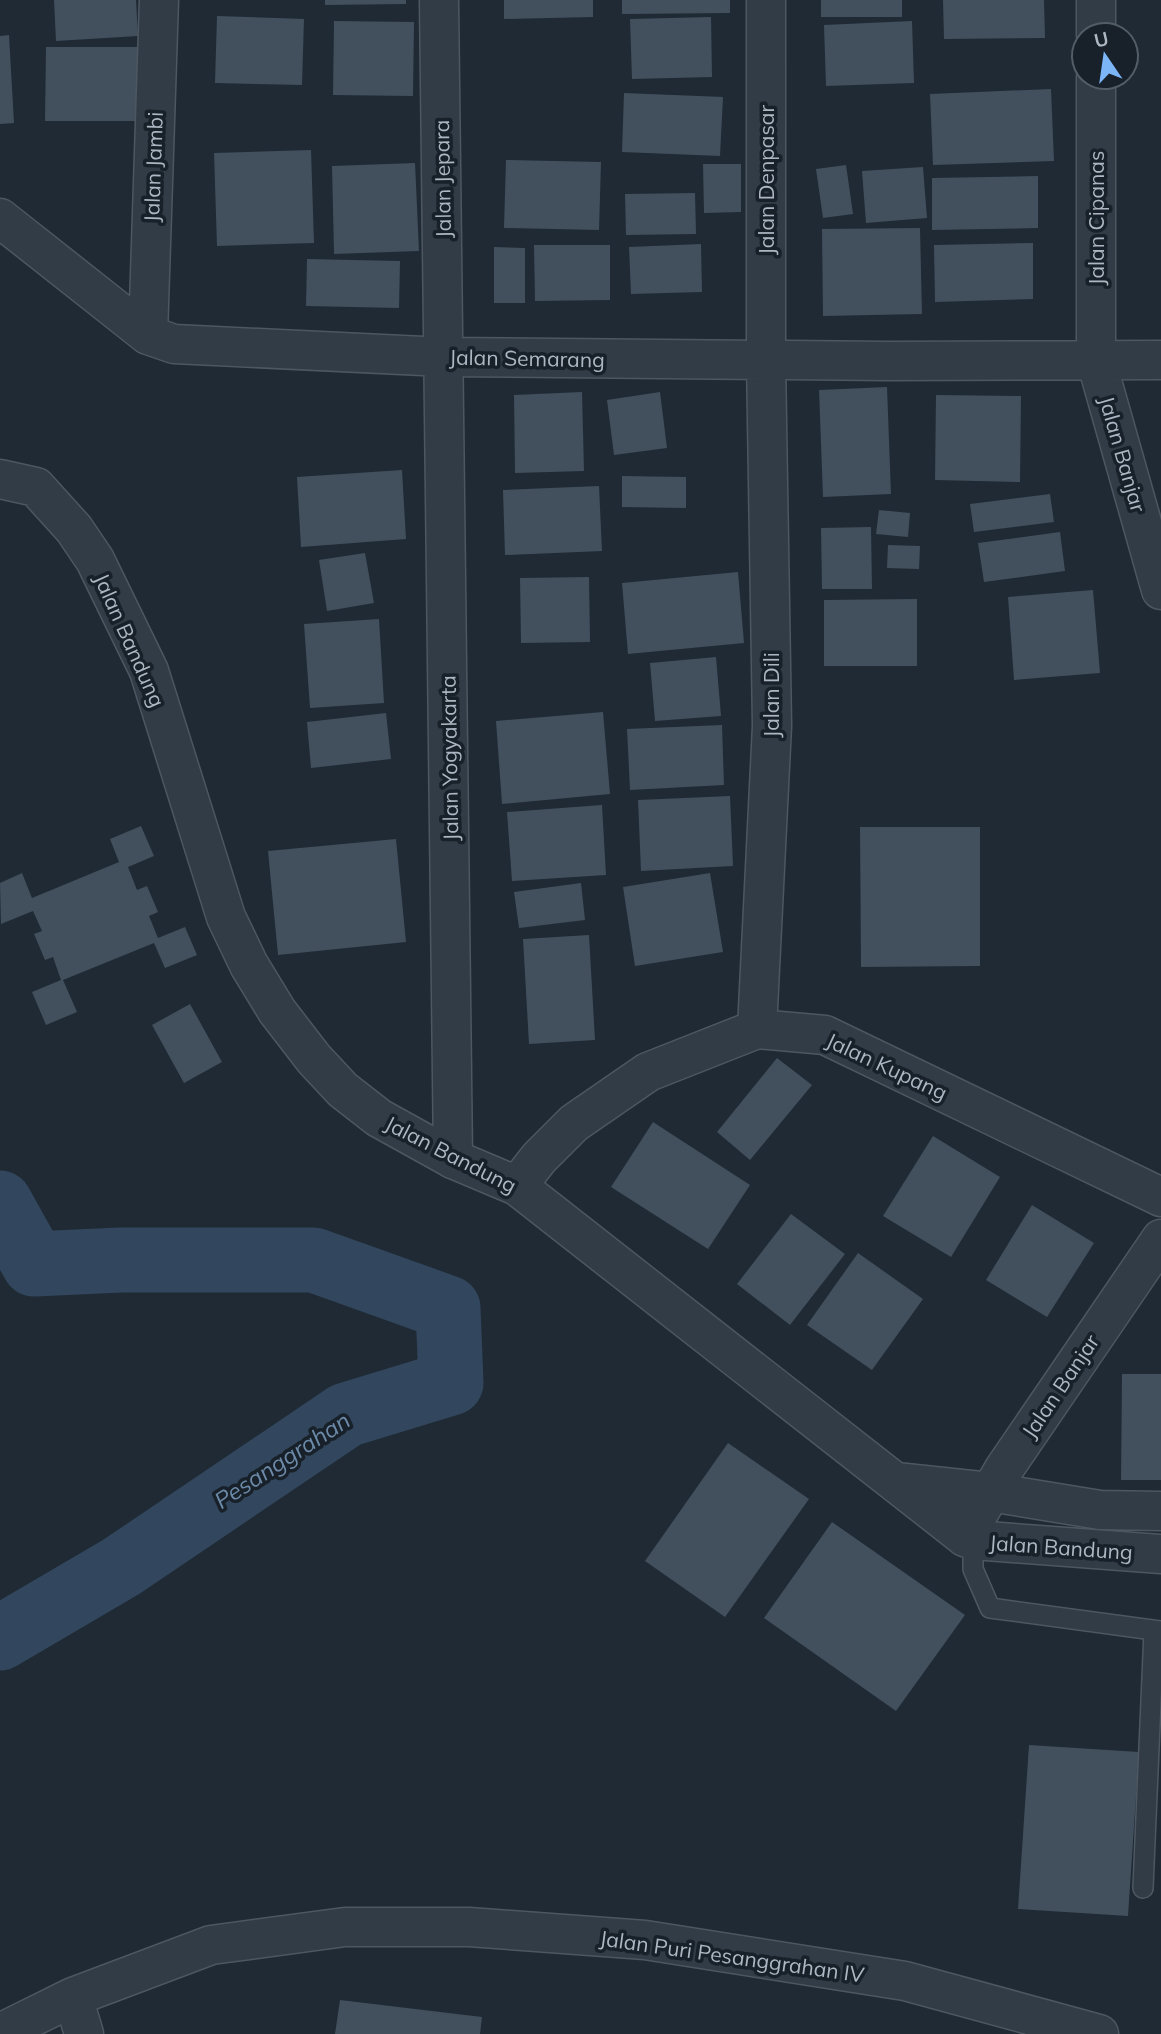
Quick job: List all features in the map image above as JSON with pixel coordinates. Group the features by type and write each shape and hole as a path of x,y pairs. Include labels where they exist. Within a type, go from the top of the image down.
{"street":[{"name":"Jalan Jambi","path":"148,335 159,0"},
{"name":"Jalan Jepara","path":"439,0 444,357"},
{"name":"Jalan Denpasar","path":"766,0 766,360"},
{"path":"1096,0 1096,21"},
{"name":"Jalan Cipanas","path":"1096,91 1096,360"},
{"name":"Jalan Semarang","path":"0,218 148,335 174,344 213,348 444,357 1161,360"},
{"name":"Jalan Yogyakarta","path":"444,357 453,1159"},
{"name":"Jalan Dili","path":"757,1029 772,726 766,360"},
{"name":"Jalan Banjar","path":"1096,360 1161,590"},
{"name":"Jalan Bandung","path":"12,481 36,486 74,529 94,560 120,608 152,682 226,917 249,965 277,1011 342,1090 379,1118 453,1159 517,1186 969,1539 1161,1554"},
{"name":"Jalan Kupang","path":"517,1186 539,1158 574,1123 648,1072 757,1029 825,1035 1161,1197"},
{"name":"Jalan Banjar","path":"969,1539 990,1492 1161,1239"},
{"name":"Jalan Bandung","path":"896,1482 990,1492 1100,1510 1161,1511"},
{"name":"Jalan Puri Pesanggrahan IV","path":"0,2033 73,1997 211,1945 345,1927 469,1927 645,1940 905,1981 1099,2034"},
{"path":"73,1997 84,2034"}],"lane":[{"path":"969,1539 973,1569 990,1608 1158,1631 1143,1888"}],"building":[{"path":"54,0 136,0 138,36 56,41"},
{"path":"325,0 406,0 406,4 325,5"},
{"path":"504,0 593,0 593,17 504,19"},
{"path":"622,0 730,0 730,13 622,14"},
{"path":"821,0 902,0 902,17 821,17"},
{"path":"943,0 1044,0 1045,38 944,39"},
{"path":"217,16 304,19 302,85 215,83"},
{"path":"711,17 712,77 632,79 630,19"},
{"path":"334,21 414,22 413,96 333,95"},
{"path":"912,21 914,83 826,86 824,25"},
{"path":"9,35 14,123 0,124 0,36"},
{"path":"46,47 139,47 139,121 45,121"},
{"path":"1051,89 1054,161 933,165 930,94"},
{"path":"624,93 723,97 720,156 622,152"},
{"path":"311,150 314,243 217,246 214,153"},
{"path":"506,160 601,162 599,230 504,228"},
{"path":"415,163 419,251 334,254 332,166"},
{"path":"703,164 741,164 741,212 704,213"},
{"path":"846,165 853,214 823,218 816,169"},
{"path":"923,167 927,218 866,223 862,171"},
{"path":"1038,176 1038,228 932,230 932,178"},
{"path":"695,193 696,234 626,235 625,194"},
{"path":"920,228 922,314 823,316 822,229"},
{"path":"1033,243 1033,299 935,302 934,245"},
{"path":"701,244 702,292 631,294 629,247"},
{"path":"534,245 610,245 610,300 535,301"},
{"path":"494,247 525,248 525,303 494,303"},
{"path":"307,259 400,261 399,308 306,306"},
{"path":"887,387 891,494 823,497 819,390"},
{"path":"582,392 584,471 515,473 514,395"},
{"path":"660,392 667,448 614,455 607,400"},
{"path":"936,395 1021,396 1020,482 935,480"},
{"path":"402,470 406,539 301,547 297,477"},
{"path":"622,476 686,477 686,508 622,507"},
{"path":"599,486 602,551 505,555 503,490"},
{"path":"1050,494 1054,522 974,532 970,504"},
{"path":"879,510 910,513 908,537 876,534"},
{"path":"871,527 872,589 822,589 821,528"},
{"path":"1060,532 1065,571 984,582 978,543"},
{"path":"888,545 920,546 919,569 887,568"},
{"path":"365,553 374,603 327,611 319,560"},
{"path":"738,572 744,643 628,654 622,583"},
{"path":"589,577 590,642 521,643 520,578"},
{"path":"1093,590 1100,673 1014,680 1008,597"},
{"path":"917,599 917,666 824,666 824,600"},
{"path":"379,619 384,703 310,708 304,624"},
{"path":"716,657 721,716 655,721 650,663"},
{"path":"603,712 610,794 502,804 496,721"},
{"path":"386,713 391,759 311,768 307,722"},
{"path":"722,725 724,785 630,790 627,729"},
{"path":"730,796 733,866 641,871 638,800"},
{"path":"602,805 606,875 512,881 507,812"},
{"path":"141,826 154,856 128,867 137,890 147,886 158,912 149,916 158,938 185,927 197,955 165,968 154,943 63,980 77,1012 46,1025 32,992 61,980 53,957 45,960 34,934 42,931 33,911 1,924 0,883 22,873 32,898 119,862 110,839"},
{"path":"860,827 980,827 980,966 861,967"},
{"path":"396,839 406,942 278,955 268,851"},
{"path":"710,873 723,952 635,966 623,887"},
{"path":"581,883 585,920 519,928 514,892"},
{"path":"589,935 595,1040 529,1044 523,939"},
{"path":"190,1004 222,1062 184,1083 152,1025"},
{"path":"777,1058 812,1085 750,1160 717,1132"},
{"path":"653,1122 750,1185 708,1249 611,1187"},
{"path":"933,1136 1000,1177 951,1257 883,1216"},
{"path":"1032,1205 1094,1243 1047,1317 986,1280"},
{"path":"791,1214 845,1254 790,1325 737,1284"},
{"path":"858,1253 923,1299 872,1370 807,1325"},
{"path":"1122,1374 1161,1374 1161,1480 1121,1480"},
{"path":"728,1443 809,1499 725,1617 645,1561"},
{"path":"832,1522 965,1615 896,1711 764,1618"},
{"path":"1029,1745 1139,1752 1128,1916 1018,1909"},
{"path":"340,2000 482,2017 480,2034 335,2034"}],"waterway":[{"name":"Pesanggrahan","path":"0,1203 34,1264 121,1260 314,1260 448,1308 451,1383 346,1415 121,1567 0,1638"}]}
